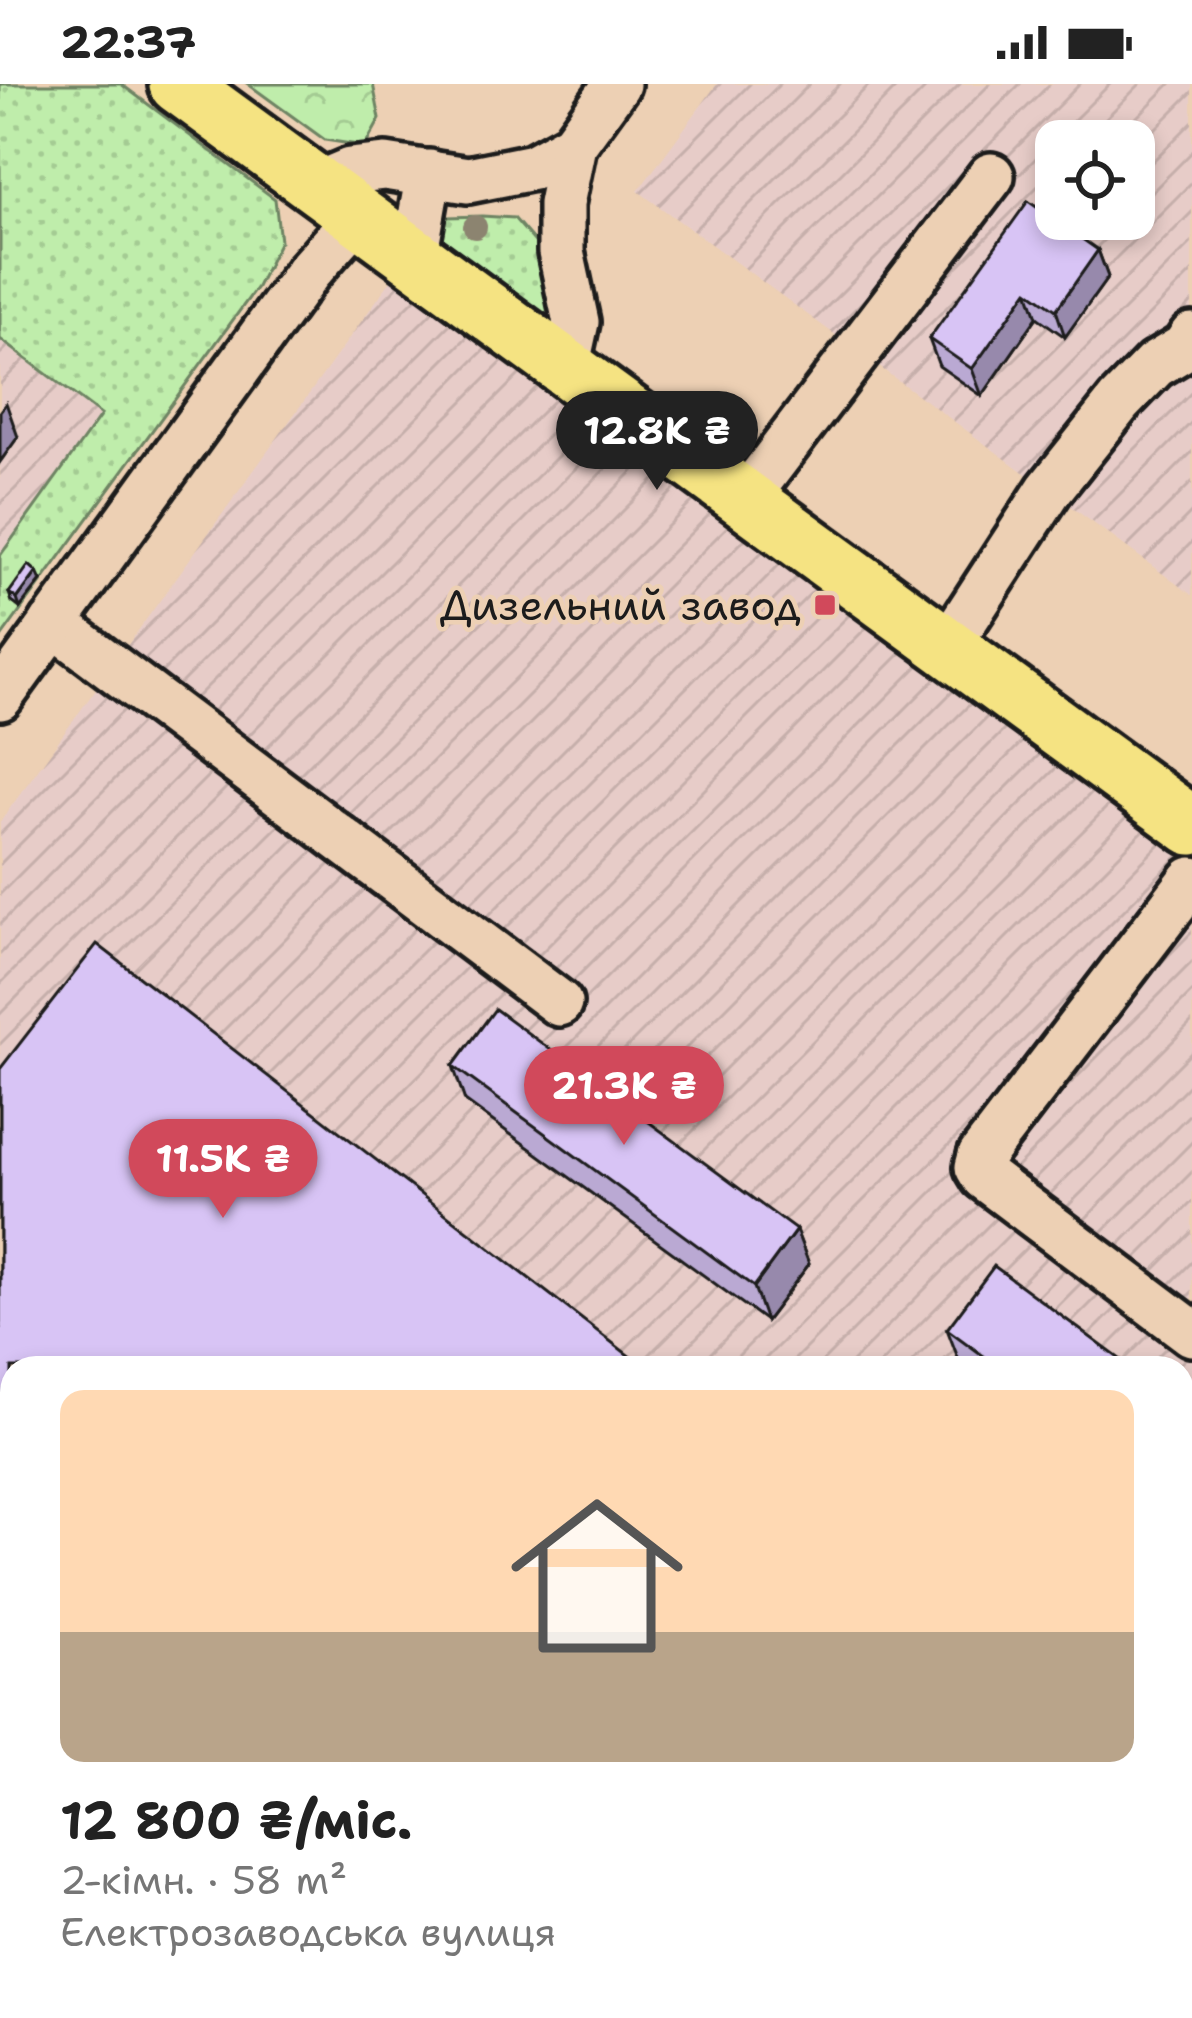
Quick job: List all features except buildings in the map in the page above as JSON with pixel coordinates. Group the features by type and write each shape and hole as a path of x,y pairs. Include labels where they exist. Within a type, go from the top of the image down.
{"main road":[{"path":"178,84 1192,826"}],"street":[{"path":"566,368 576,322 561,252 561,204 573,145 616,84"},
{"path":"0,697 282,308 350,171 386,167 468,180 495,177 533,167 573,145"},
{"path":"415,257 429,173"},
{"path":"745,499 991,176"},
{"path":"947,647 1049,490 1091,437 1155,365 1190,345"},
{"path":"53,623 559,1003"},
{"path":"1192,880 981,1156 978,1167 984,1177 1192,1333"}],"shaded area":[{"path":"717,84 1192,84 1192,595 638,191"},
{"path":"410,254 1192,826 1192,1356 0,1356 0,822"},
{"path":"0,339 101,415 0,556"}],"green space":[{"path":"0,84 121,84 275,199 280,241 257,287 0,639 0,556 101,415 0,339"},
{"path":"248,84 373,84 380,119 365,146 325,140"},
{"path":"447,217 514,218 540,248 562,351 441,266 437,225"}],"place":[{"name":"Дизельний завод","path":"825,605"}]}
